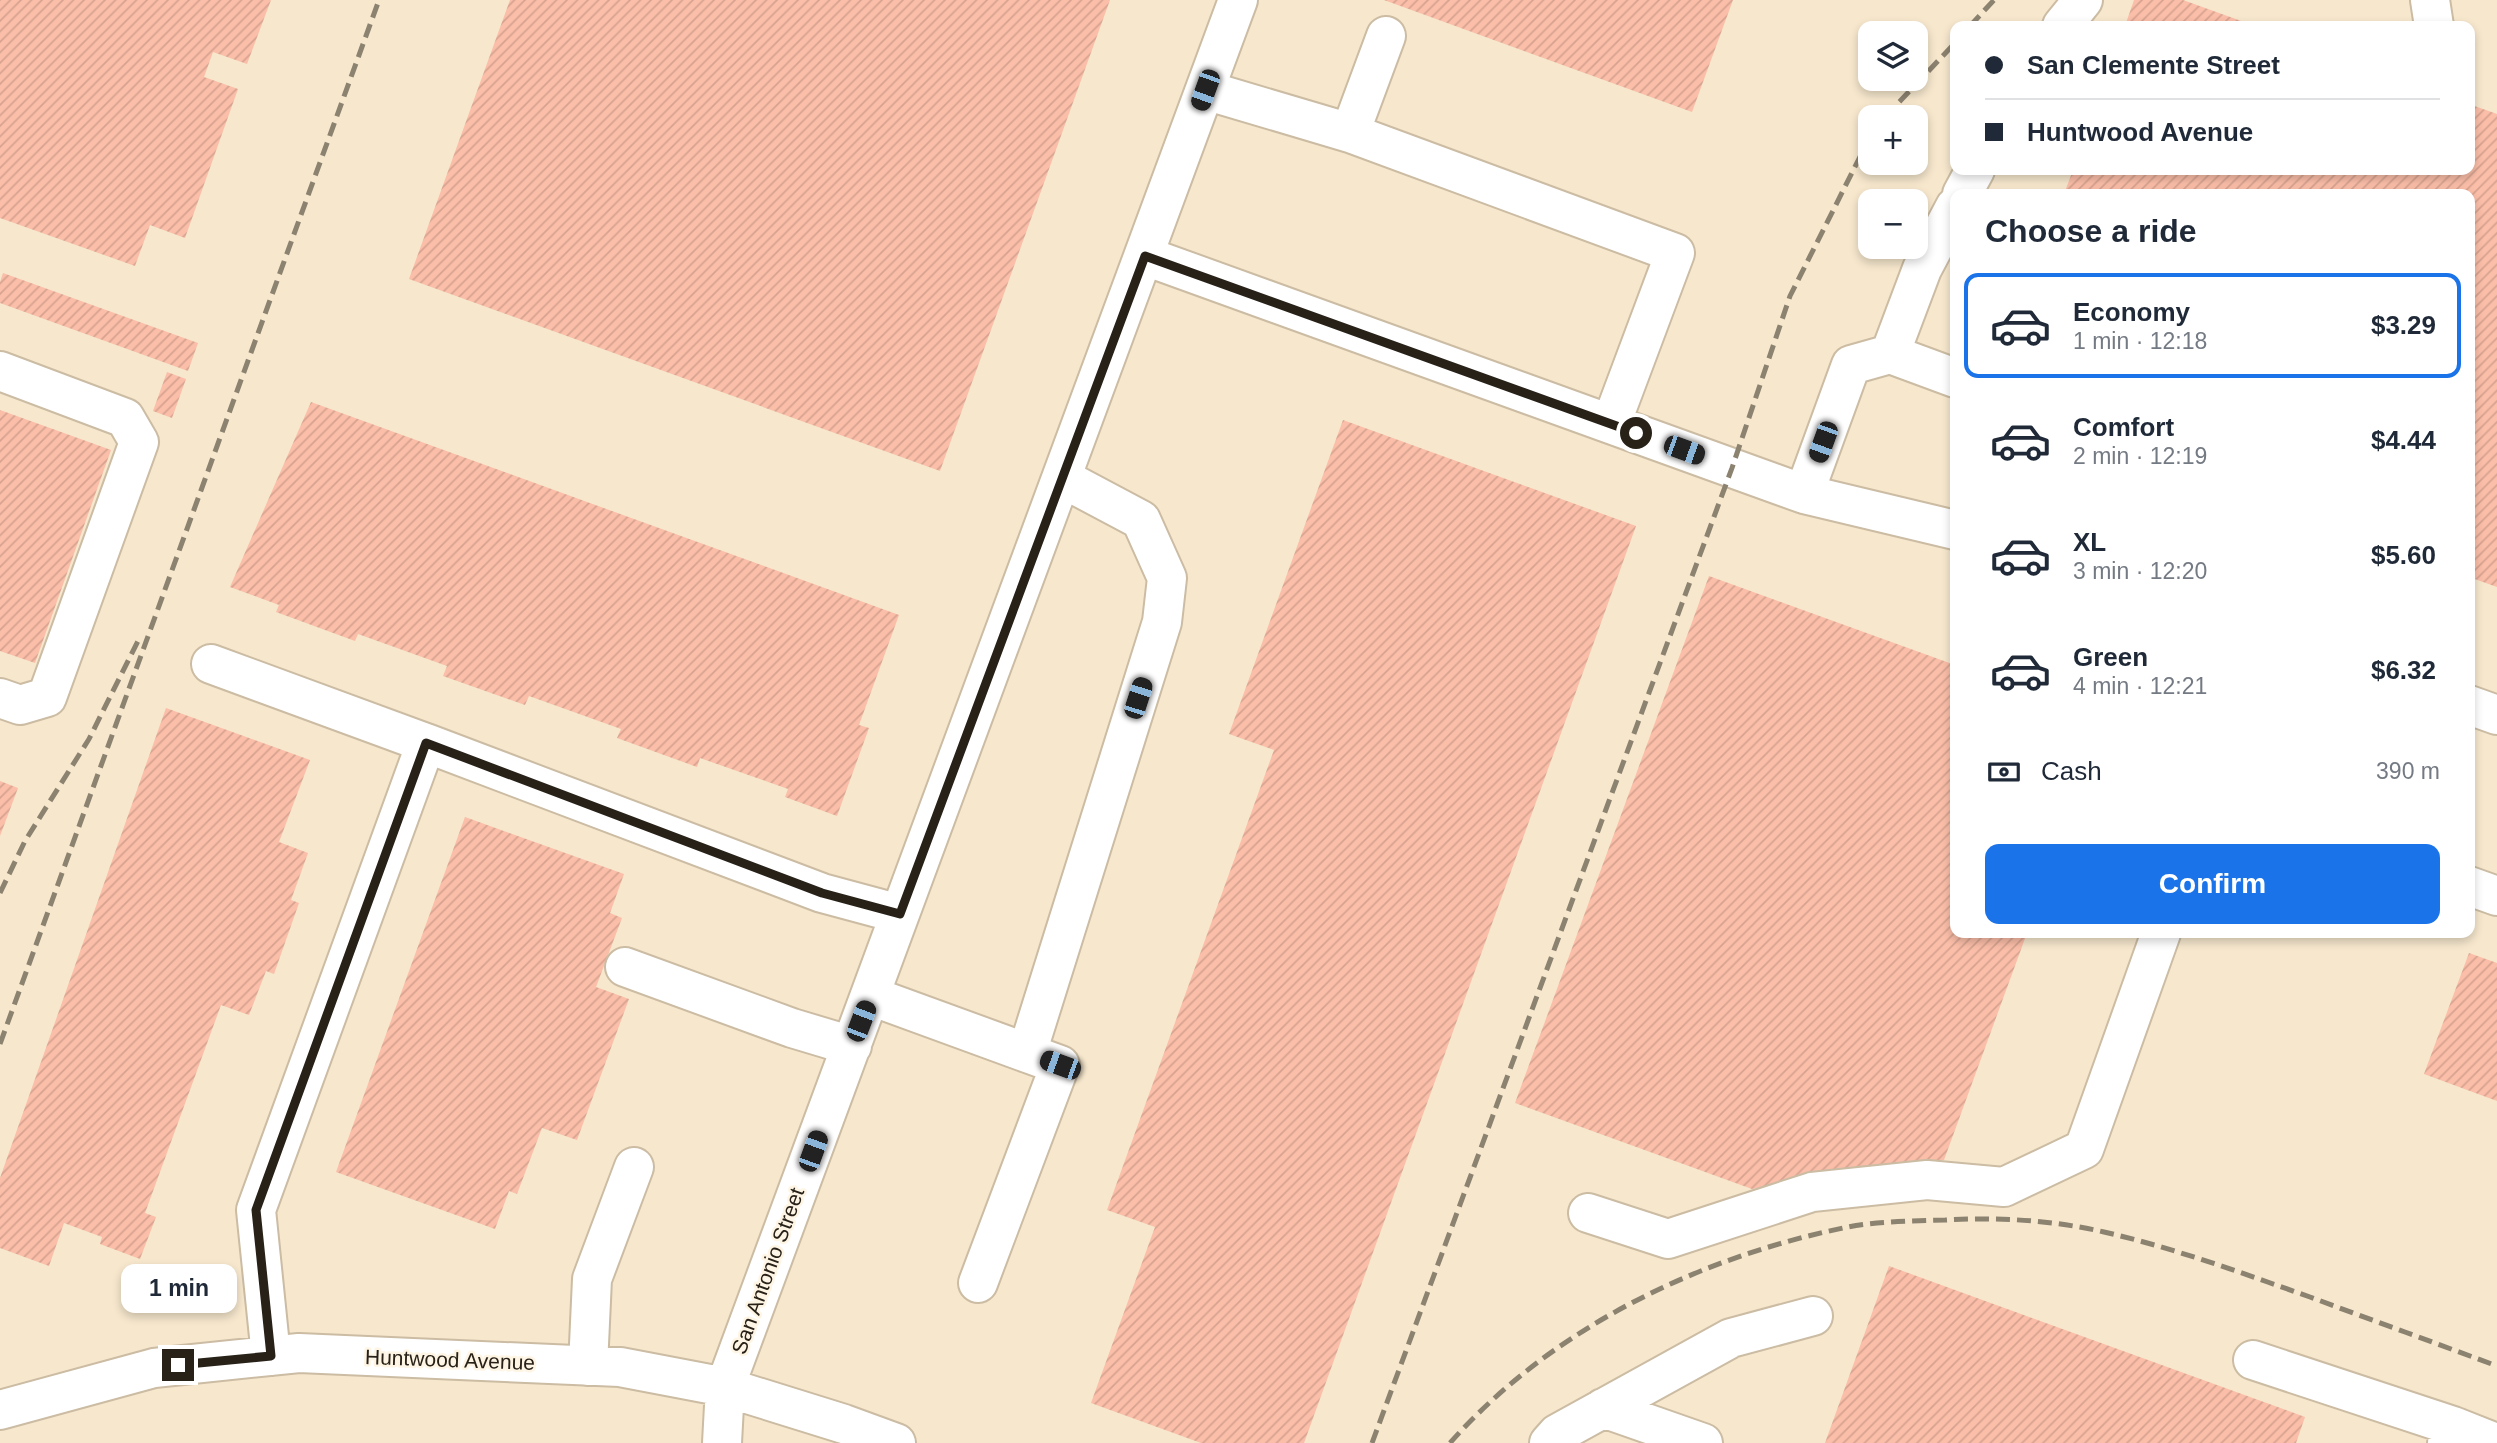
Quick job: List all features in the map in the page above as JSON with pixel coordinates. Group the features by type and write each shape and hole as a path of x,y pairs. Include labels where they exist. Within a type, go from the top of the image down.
{"street":[{"name":"San Antonio Street","path":"722,1443 725,1387 1238,0"},
{"path":"2066,21 2083,0"},
{"path":"2430,0 2433,21"},
{"path":"1350,133 1386,36"},
{"path":"1205,90 1350,133 1675,253 1611,424"},
{"path":"1890,354 1922,269 1950,216"},
{"path":"1145,256 1804,494 1950,529"},
{"path":"1804,494 1851,365 1890,354 1950,377"},
{"path":"0,371 125,418 139,442 47,696 20,705 0,698"},
{"path":"1027,1053 1162,622 1167,578 1141,520 1062,478"},
{"path":"211,664 822,893 900,914"},
{"path":"2475,707 2497,715"},
{"path":"271,1356 256,1210 426,743"},
{"path":"2475,888 2497,896"},
{"path":"1588,1213 1668,1239 1812,1192 1927,1180 2004,1186 2084,1149 2159,938"},
{"path":"625,967 792,1028 852,1045"},
{"path":"871,996 1060,1065 978,1283"},
{"path":"587,1366 592,1279 634,1167"},
{"path":"1549,1443 1557,1434 1731,1338 1813,1316"},
{"name":"Huntwood Avenue","path":"0,1410 155,1368 299,1353 620,1367 725,1387 896,1443"},
{"path":"2253,1360 2450,1435 2496,1443"},
{"path":"1603,1408 1703,1443"}],"building":[{"path":"0,0 271,0 247,64 213,52 204,77 238,89 185,238 150,225 135,266 0,218"},
{"path":"510,0 1110,0 940,471 409,279"},
{"path":"1384,0 1733,0 1692,112"},
{"path":"2134,0 2183,0 2241,21 2127,21"},
{"path":"2475,106 2497,114 2497,587 2475,579 2475,189 2066,189 2071,175 2475,175"},
{"path":"3,273 198,343 188,371 0,303"},
{"path":"167,372 186,379 172,418 153,411"},
{"path":"311,402 899,615 859,725 869,728 837,816 785,797 788,789 700,758 697,767 617,738 621,729 529,696 525,705 443,676 447,666 358,634 355,641 276,612 279,605 230,587"},
{"path":"0,410 111,450 35,663 0,651"},
{"path":"1343,420 1636,526 1304,1443 1201,1443 1091,1403 1155,1227 1107,1210 1274,750 1229,734"},
{"path":"1709,576 1950,663 1950,938 2025,938 1944,1160 1752,1189 1515,1103"},
{"path":"166,708 310,760 279,842 308,853 291,900 299,903 274,974 266,971 249,1015 221,1005 145,1213 156,1217 140,1259 100,1244 102,1237 64,1223 49,1266 0,1248 0,1178"},
{"path":"0,781 18,788 0,836"},
{"path":"465,817 624,874 610,913 622,918 596,987 629,999 577,1140 542,1128 517,1194 509,1191 495,1229 336,1172"},
{"path":"2469,953 2497,963 2497,1101 2424,1074"},
{"path":"1889,1266 2305,1417 2296,1443 1825,1443"}],"railway":[{"path":"0,1044 379,0"},
{"path":"1975,21 1994,0"},
{"path":"1896,105 1950,48"},
{"path":"1372,1443 1732,468 1790,296 1858,161"},
{"path":"0,893 25,841 89,739 138,641"},
{"path":"1450,1443 1490,1402 1534,1365 1581,1332 1631,1303 1683,1278 1737,1257 1792,1240 1884,1222 2005,1219 2045,1222 2104,1232 2233,1270 2497,1366"}],"route":[{"path":"178,1365 271,1356 256,1210 426,743 822,893 900,914 1145,256 1636,433"}]}
